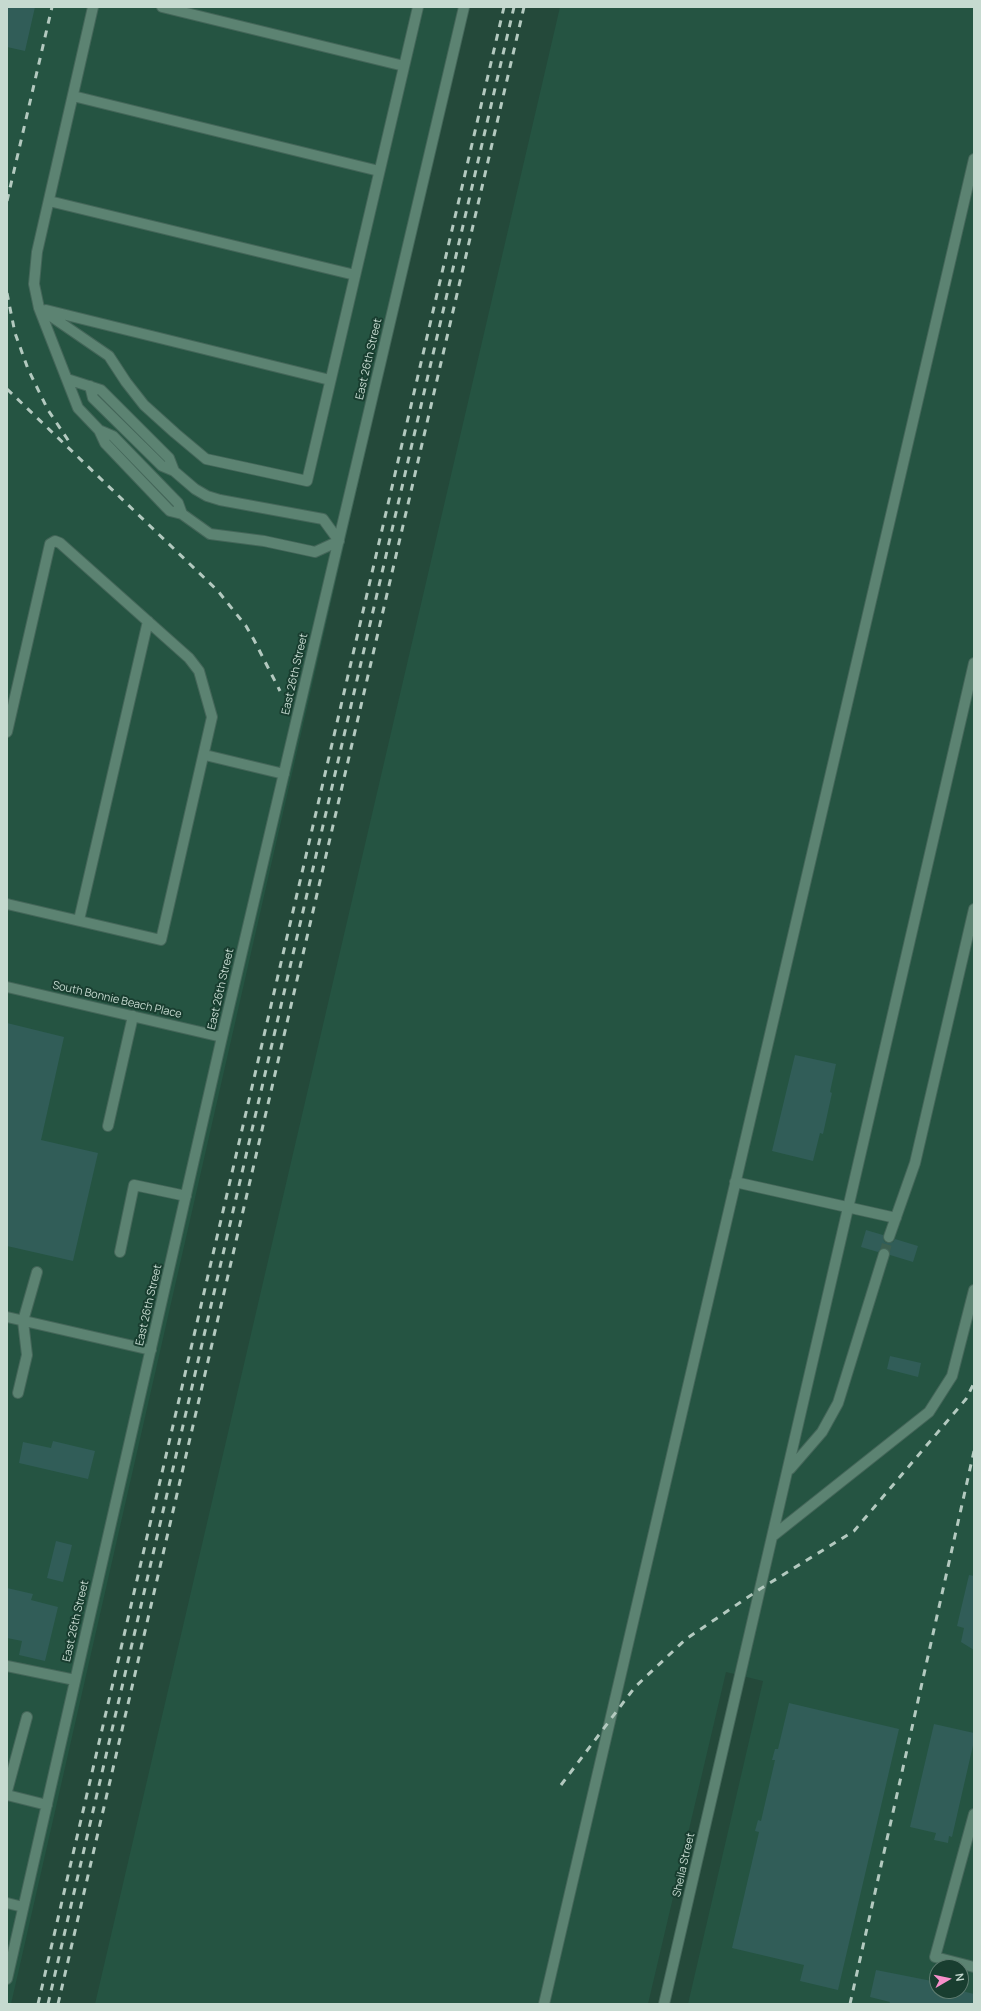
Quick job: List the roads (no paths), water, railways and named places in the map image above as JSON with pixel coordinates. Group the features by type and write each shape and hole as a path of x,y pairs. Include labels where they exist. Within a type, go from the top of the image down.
{"street":[{"path":"67,379 101,390 169,458 174,471 195,489 207,496 323,519 339,541 315,552 264,541 218,536 204,530 182,514 178,503 113,436 99,430 78,408 38,308 34,284 37,252 94,7"},
{"path":"162,7 404,66"},
{"path":"38,308 109,356 126,382 144,405 206,459 307,481 418,7"},
{"name":"East 26th Street","path":"7,1979 222,1037 464,7"},
{"path":"73,96 379,171"},
{"path":"544,2004 974,159"},
{"path":"49,201 355,275"},
{"path":"38,308 330,380"},
{"path":"7,732 50,544 55,541 60,543 189,658 199,671 205,686 212,717 205,755 161,940 7,904"},
{"path":"79,920 148,621"},
{"name":"Sheila Street","path":"664,2004 774,1535 974,663"},
{"path":"205,755 284,774"},
{"path":"889,1237 915,1163 974,909"},
{"name":"South Bonnie Beach Place","path":"7,987 222,1037"},
{"path":"108,1126 132,1016"},
{"path":"735,1182 896,1218"},
{"path":"120,1252 134,1185 186,1196"},
{"path":"788,1470 822,1432 838,1403 884,1254"},
{"path":"18,1393 27,1355 23,1321 37,1272"},
{"path":"774,1535 929,1412 952,1376 974,1290"},
{"path":"7,1317 151,1350"},
{"path":"7,1666 75,1680"},
{"path":"7,1791 27,1717"},
{"path":"7,1795 47,1805"},
{"path":"974,1814 935,1957 974,1967"},
{"path":"7,1904 23,1907"}],"tunnel":[{"path":"884,1254 889,1237"}],"railway":[{"path":"7,201 52,7"},
{"path":"38,2004 504,7"},
{"path":"48,2004 514,7"},
{"path":"58,2004 524,7"},
{"path":"7,293 15,333 28,369 48,410 70,443"},
{"path":"7,389 218,591 246,626 280,691"},
{"path":"561,1785 635,1687 686,1639 760,1589 854,1531 966,1399 974,1383"},
{"path":"850,2004 974,1451"}]}
